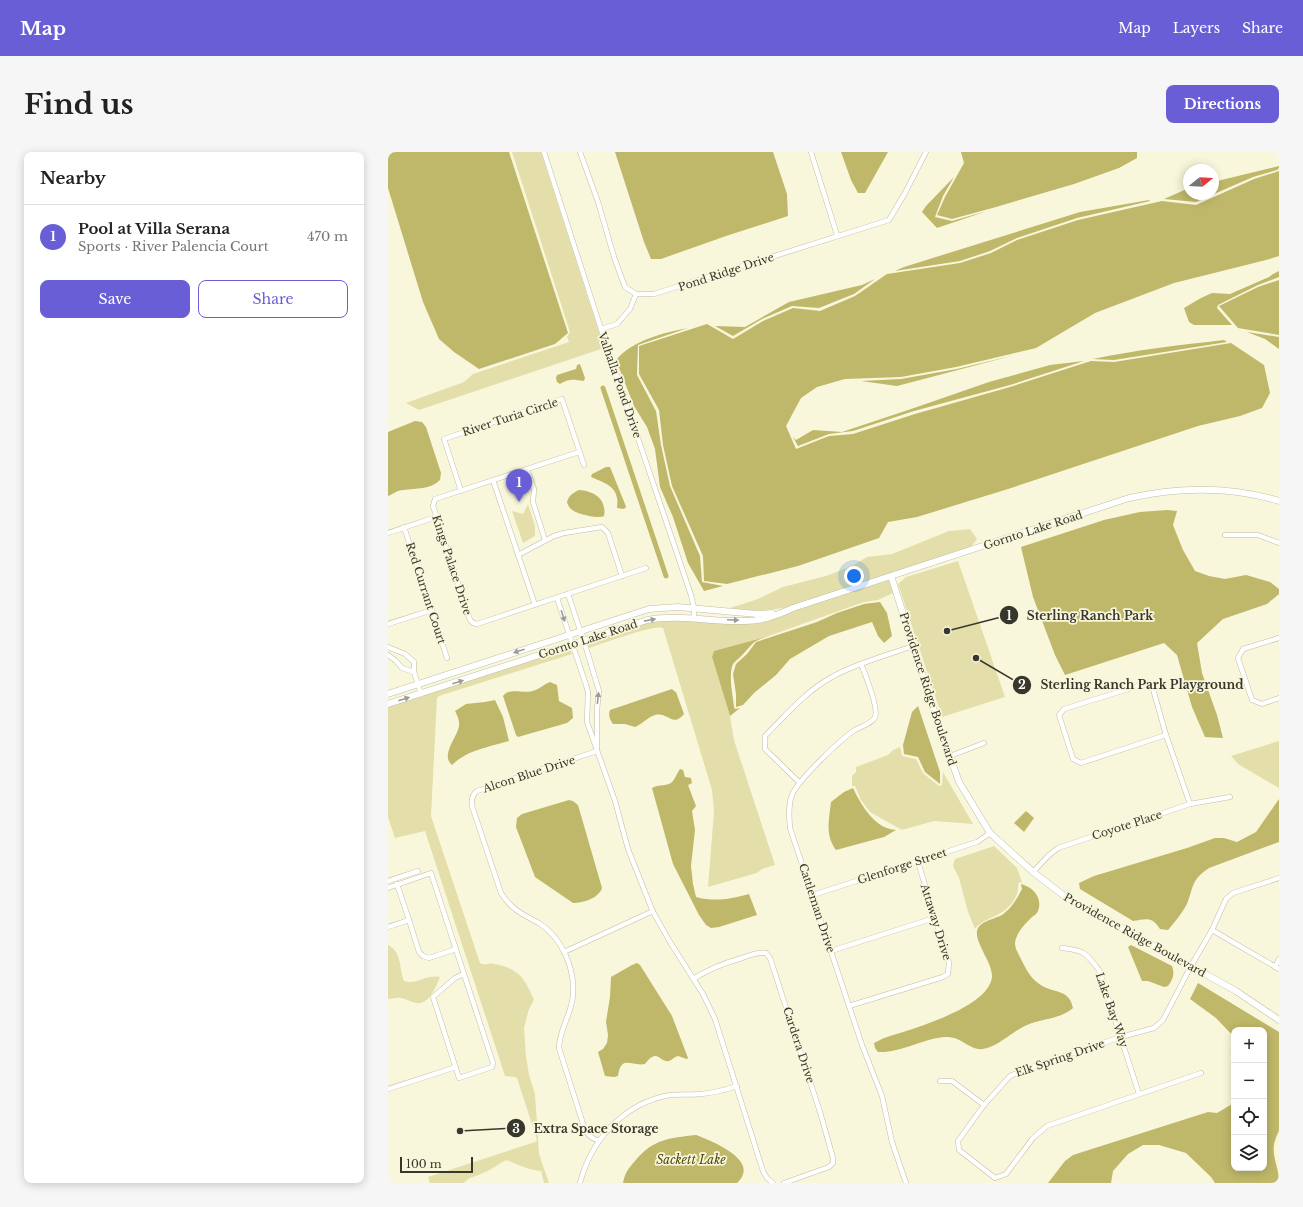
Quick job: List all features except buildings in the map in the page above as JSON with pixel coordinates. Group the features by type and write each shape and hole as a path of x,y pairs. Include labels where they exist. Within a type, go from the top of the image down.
{"street":[{"name":"Valhalla Pond Drive","path":"544,152 694,608 694,618"},
{"path":"580,152 622,279 625,286 636,294 630,309 617,324 601,329"},
{"path":"811,152 837,236"},
{"name":"Pond Ridge Drive","path":"636,294 654,294 889,220 926,152"},
{"name":"River Turia Circle","path":"461,491 444,439 562,400 584,465"},
{"name":"Kings Palace Drive","path":"579,452 435,499 433,506 470,620 477,624 646,568"},
{"path":"527,469 534,489 533,502 545,540"},
{"path":"493,480 535,605"},
{"name":"Gornto Lake Road","path":"388,694 648,609 669,606 767,614 793,608 1129,498 1206,489 1225,490 1279,501"},
{"path":"388,533 430,519"},
{"name":"Red Currant Court","path":"404,527 447,658"},
{"path":"518,555 545,540 564,532 602,527 608,533 622,576"},
{"path":"1225,535 1258,535 1279,543"},
{"name":"Providence Ridge Boulevard","path":"891,576 959,782 990,834 1033,872 1067,898 1236,991 1279,1020"},
{"path":"568,594 598,691 596,714 597,751"},
{"path":"557,598 588,692 586,714 587,722 615,801 628,849 653,911 670,942 703,994 715,1018 763,1171 767,1178 773,1183"},
{"name":"Gornto Lake Road","path":"388,704 649,620 663,617 752,620 778,615 793,608"},
{"path":"388,624 432,610"},
{"path":"1279,638 1243,649 1238,658 1252,700 1262,704 1279,698"},
{"path":"799,782 765,749 765,736 810,692 832,676 913,646"},
{"path":"388,647 405,654 414,662 414,672 421,694"},
{"path":"388,655 402,668 414,672"},
{"name":"Cattleman Drive","path":"861,664 874,702 876,715 873,721 855,730 845,738 799,782 791,795 788,814 790,828 849,1006 862,1045 882,1096 892,1142 906,1183"},
{"path":"1166,735 1081,763 1073,759 1059,715 1064,709 1144,684 1153,689 1166,735 1190,804"},
{"path":"586,714 596,714"},
{"path":"950,756 984,743"},
{"name":"Alcon Blue Drive","path":"597,751 477,791 472,797 471,801 501,893 506,901 518,912 546,929 564,952 571,969 573,996 568,1016 563,1026 558,1048 586,1133 591,1138 599,1142"},
{"name":"Coyote Place","path":"1033,872 1058,848 1190,804 1230,797"},
{"name":"Glenforge Street","path":"813,895 977,842 990,834"},
{"name":"Attaway Drive","path":"849,1006 943,977 948,974 949,963 918,862"},
{"path":"388,881 418,871"},
{"path":"388,888 431,873 456,949 493,1063 492,1067 459,1078 433,997 456,978 464,974"},
{"name":"Elk Spring Drive","path":"1201,1073 1047,1126 1033,1138 1006,1174 995,1178 959,1150 958,1141 984,1105 1010,1076 1026,1069 1121,1037 1154,1028 1163,1020 1191,966 1212,930 1226,898 1233,893 1279,878"},
{"path":"397,884 419,952 423,956 429,958 456,949"},
{"path":"564,952 653,911"},
{"path":"831,951 934,918"},
{"path":"388,926 409,920"},
{"path":"1212,930 1277,968 1279,959"},
{"name":"Lake Bay Way","path":"1062,948 1076,949 1088,955 1099,970 1139,1094"},
{"name":"Cardera Drive","path":"693,979 718,965 758,953 766,952 770,958 823,1119 833,1158 833,1163 829,1167 784,1183"},
{"path":"388,1089 456,1067"},
{"path":"940,1081 952,1081 984,1105"},
{"path":"580,1183 586,1165 599,1142 614,1123 621,1117 648,1102 668,1095 711,1093 737,1086"}],"shaded area":[{"path":"512,152 541,152 604,348 419,410 406,403 464,382 473,374 569,342 567,337 570,332"},
{"path":"528,504 535,526 535,536 523,543 512,511 523,514"},
{"path":"970,529 977,539 970,548 793,606 762,610 730,608 758,599 783,587 826,576 852,566 867,557 892,554 949,531"},
{"path":"958,561 1005,697 942,717 898,584 906,577"},
{"path":"889,580 893,593 878,600 864,602 766,637 714,652 712,657 730,716 734,740 775,865 762,869 757,873 708,887 714,811 712,790 663,628 650,629 589,648 587,642 641,624 663,620 779,617"},
{"path":"570,648 572,654 439,696 437,698 431,816 480,963 503,966 516,972 528,986 534,1000 529,1009 524,1028 526,1056 529,1075 535,1094 539,1154 549,1183 544,1183 541,1171 527,1168 506,1160 488,1171 468,1179 464,1183 430,1183 428,1177 535,1142 537,1140 517,1078 505,1076 425,831 395,838 388,817 388,707"},
{"path":"1279,741 1279,788 1238,764 1231,756"},
{"path":"900,747 902,756 916,759 923,773 939,786 942,785 943,772 973,824 934,821 902,830 870,812 861,800 855,786 852,786 852,776 856,772 856,767 888,755 893,750"},
{"path":"994,846 1017,868 1022,882 1018,883 1016,897 1010,905 996,916 980,924 975,929 968,912 959,878 953,866 955,859"},
{"path":"388,945 393,948 398,956 404,981 413,982 435,976 440,977 431,994 425,1001 416,1003 401,998 388,999"}],"water":[{"path":"388,152 509,152 568,333 555,344 479,369 454,352 439,339 423,302 388,188"},
{"path":"615,152 773,152 787,194 788,216 661,259 651,259 644,242"},
{"path":"841,152 888,152 865,193 858,193 851,180"},
{"path":"961,152 1137,152 1137,158 1119,168 1074,184 952,219 937,215 964,163"},
{"path":"1279,166 1277,170 1253,177 1219,192 1219,181"},
{"path":"1279,171 1279,256 1174,283 1095,313 1036,348 956,367 901,377 845,379 817,387 801,398 786,426 796,449 829,436 853,434 1091,361 1114,362 1231,343 1264,365 1270,393 1262,408 1240,416 1198,426 1008,489 917,517 888,522 879,538 798,566 727,584 704,581 703,556 672,486 663,445 659,410 639,374 639,346 707,324 733,339 763,321 793,308 820,311 855,296 887,274 960,263 991,253 1017,240 1078,220 1162,201 1196,205 1207,200 1219,200 1219,195 1254,179"},
{"path":"954,177 943,196 935,217 952,221 987,211 937,228 922,212"},
{"path":"1183,191 1183,200 1201,200 1196,202 1164,199"},
{"path":"1150,201 1077,218 1017,238 990,251 960,261 895,271 1080,212"},
{"path":"1279,271 1279,277 1258,285 1218,305 1217,308 1232,325 1194,325 1189,322 1184,308 1201,298 1212,293 1230,294"},
{"path":"875,279 854,294 819,308 792,306 762,319 733,336 715,326 745,327 789,302 862,285"},
{"path":"1279,280 1279,335 1238,328 1219,306 1258,287"},
{"path":"688,328 638,345 637,375 656,411 661,445 670,486 700,556 702,582 723,586 704,591 688,563 673,517 660,487 655,449 647,427 634,406 616,360 631,347 649,338"},
{"path":"1247,332 1279,337 1279,349 1265,339"},
{"path":"1224,340 1227,342 1114,360 1093,359 1142,350"},
{"path":"1015,355 897,386 861,381 901,379 957,369"},
{"path":"1084,361 1010,385 914,411 853,431 829,434 798,446 793,437 796,440 813,430 842,432 989,382 1050,365"},
{"path":"580,364 585,378 584,381 569,380 560,384 557,382 557,375 576,369 577,365"},
{"path":"415,421 422,422 426,427 441,473 440,480 432,486 401,490 388,496 388,432"},
{"path":"606,467 610,467 626,507 624,509 617,508 616,494 611,487 604,482 591,477 592,474"},
{"path":"579,490 590,492 598,497 603,505 604,516 596,517 586,515 576,512 570,508 567,503 569,498 572,494"},
{"path":"1167,510 1177,511 1173,525 1183,550 1195,571 1209,576 1225,579 1246,575 1270,582 1279,589 1279,594 1267,604 1223,619 1197,643 1202,673 1217,715 1223,738 1205,737 1192,707 1177,655 1164,643 1065,675 1055,655 1033,597 1021,547 1104,520 1140,512"},
{"path":"880,602 887,613 892,636 884,643 878,636 872,622 829,636 790,659 776,675 754,693 743,705 736,707 733,674 736,664 747,654 756,642 817,622 837,613 864,604"},
{"path":"766,637 753,643 733,664 731,680 734,707 735,709 740,708 730,716 712,657 714,651"},
{"path":"550,682 557,685 559,701 572,708 573,718 567,723 518,737 503,696 506,693 513,691 533,691"},
{"path":"672,689 676,692 684,714 680,718 673,720 664,716 655,715 635,727 625,724 613,724 611,721 609,716 610,710"},
{"path":"495,700 503,717 509,741 471,752 452,765 449,761 448,751 458,731 459,724 455,711 466,704"},
{"path":"918,706 940,772 940,784 925,772 918,757 904,754 903,745 912,712"},
{"path":"680,769 683,770 685,777 691,778 692,783 688,785 696,806 692,811 695,830 691,866 696,897 703,899 722,899 749,894 757,915 719,927 711,928 706,925 699,915 673,864 652,788 671,783"},
{"path":"853,788 860,802 875,821 888,829 896,830 884,837 836,850 830,839 829,833 831,802 844,792"},
{"path":"1279,799 1279,842 1209,868 1203,872 1194,884 1187,904 1168,930 1160,929 1154,922 1148,919 1133,921 1080,889 1079,883 1094,876 1215,838 1224,838 1237,842 1256,832"},
{"path":"569,800 578,805 602,888 598,895 581,902 573,903 535,877 516,827 517,818 522,814"},
{"path":"1026,811 1034,818 1024,832 1014,823"},
{"path":"1021,884 1033,890 1038,898 1039,906 1037,913 1019,932 1015,943 1016,950 1033,978 1048,989 1068,997 1073,1008 1061,1015 1027,1025 1001,1042 983,1049 974,1048 955,1038 946,1037 929,1040 887,1052 878,1052 874,1043 946,1016 963,1008 988,988 992,977 992,972 979,942 977,931 981,925 1002,915 1009,909 1022,889"},
{"path":"1131,945 1172,966 1173,976 1168,986 1164,987 1148,981 1142,981 1128,947"},
{"path":"637,963 640,965 672,1016 688,1058 678,1056 666,1061 656,1056 649,1059 645,1064 624,1063 619,1069 618,1076 605,1076 598,1052 603,1049 607,1043 608,1035 606,1022 610,997 611,977"},
{"path":"1198,983 1279,1032 1279,1131 1274,1146 1274,1157 1279,1175 1279,1183 1215,1183 1211,1177 1186,1153 1159,1145 1143,1145 1128,1154 1113,1171 1111,1183 1048,1183 1065,1161 1073,1155 1208,1112 1217,1113 1231,1105 1231,1171 1267,1171 1267,1027 1231,1027 1231,1034 1216,1018 1190,999"},
{"name":"Sackett Lake","path":"696,1135 723,1147 739,1160 743,1167 743,1175 737,1183 623,1183 629,1169 648,1148 662,1141"}],"waterway":[{"path":"603,388 666,576"}],"place":[{"name":"Pool at Villa Serana","path":"519,502"},
{"name":"Sterling Ranch Park","path":"947,631"},
{"name":"Sterling Ranch Park Playground","path":"976,658"},
{"name":"Extra Space Storage","path":"460,1131"}]}
